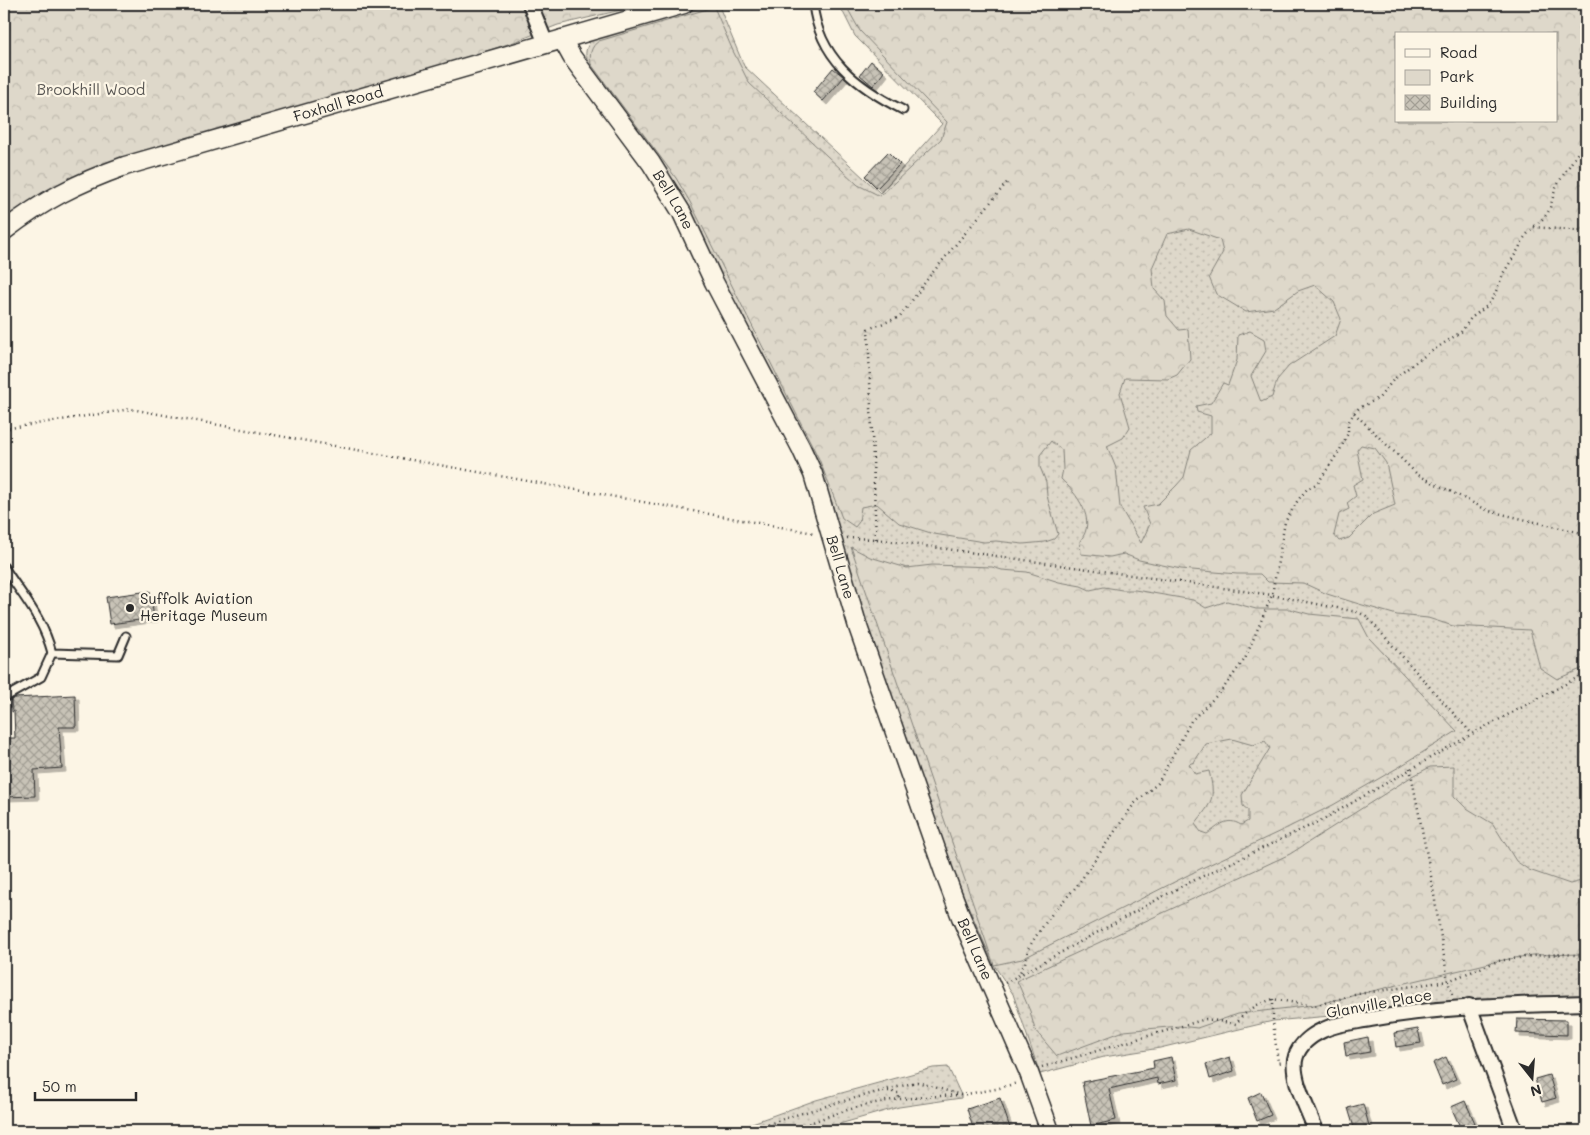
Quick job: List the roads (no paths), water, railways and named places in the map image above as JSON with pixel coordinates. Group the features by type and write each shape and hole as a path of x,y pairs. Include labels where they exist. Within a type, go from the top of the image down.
{"street":[{"path":"530,4 554,41"},
{"name":"Foxhall Road","path":"4,231 23,216 56,195 88,179 124,166 684,4"},
{"name":"Bell Lane","path":"554,41 572,57 651,163 682,214 718,291 813,474 858,627 944,872 961,917 1029,1073 1050,1131"},
{"name":"Glanville Place","path":"1316,1131 1297,1079 1295,1060 1296,1054 1303,1044 1324,1028 1400,1014 1469,1006 1586,1003"},
{"path":"1469,1006 1515,1131"}],"lane":[{"path":"813,4 820,35 831,55 851,78 880,98 903,110"},
{"path":"4,567 39,618 48,637 52,653 41,677 4,698"},
{"path":"52,653 118,655 126,636"}],"place":[{"name":"Suffolk Aviation Heritage Museum","path":"130,608"}],"park label":[{"name":"Brookhill Wood","path":"91,90"}]}
